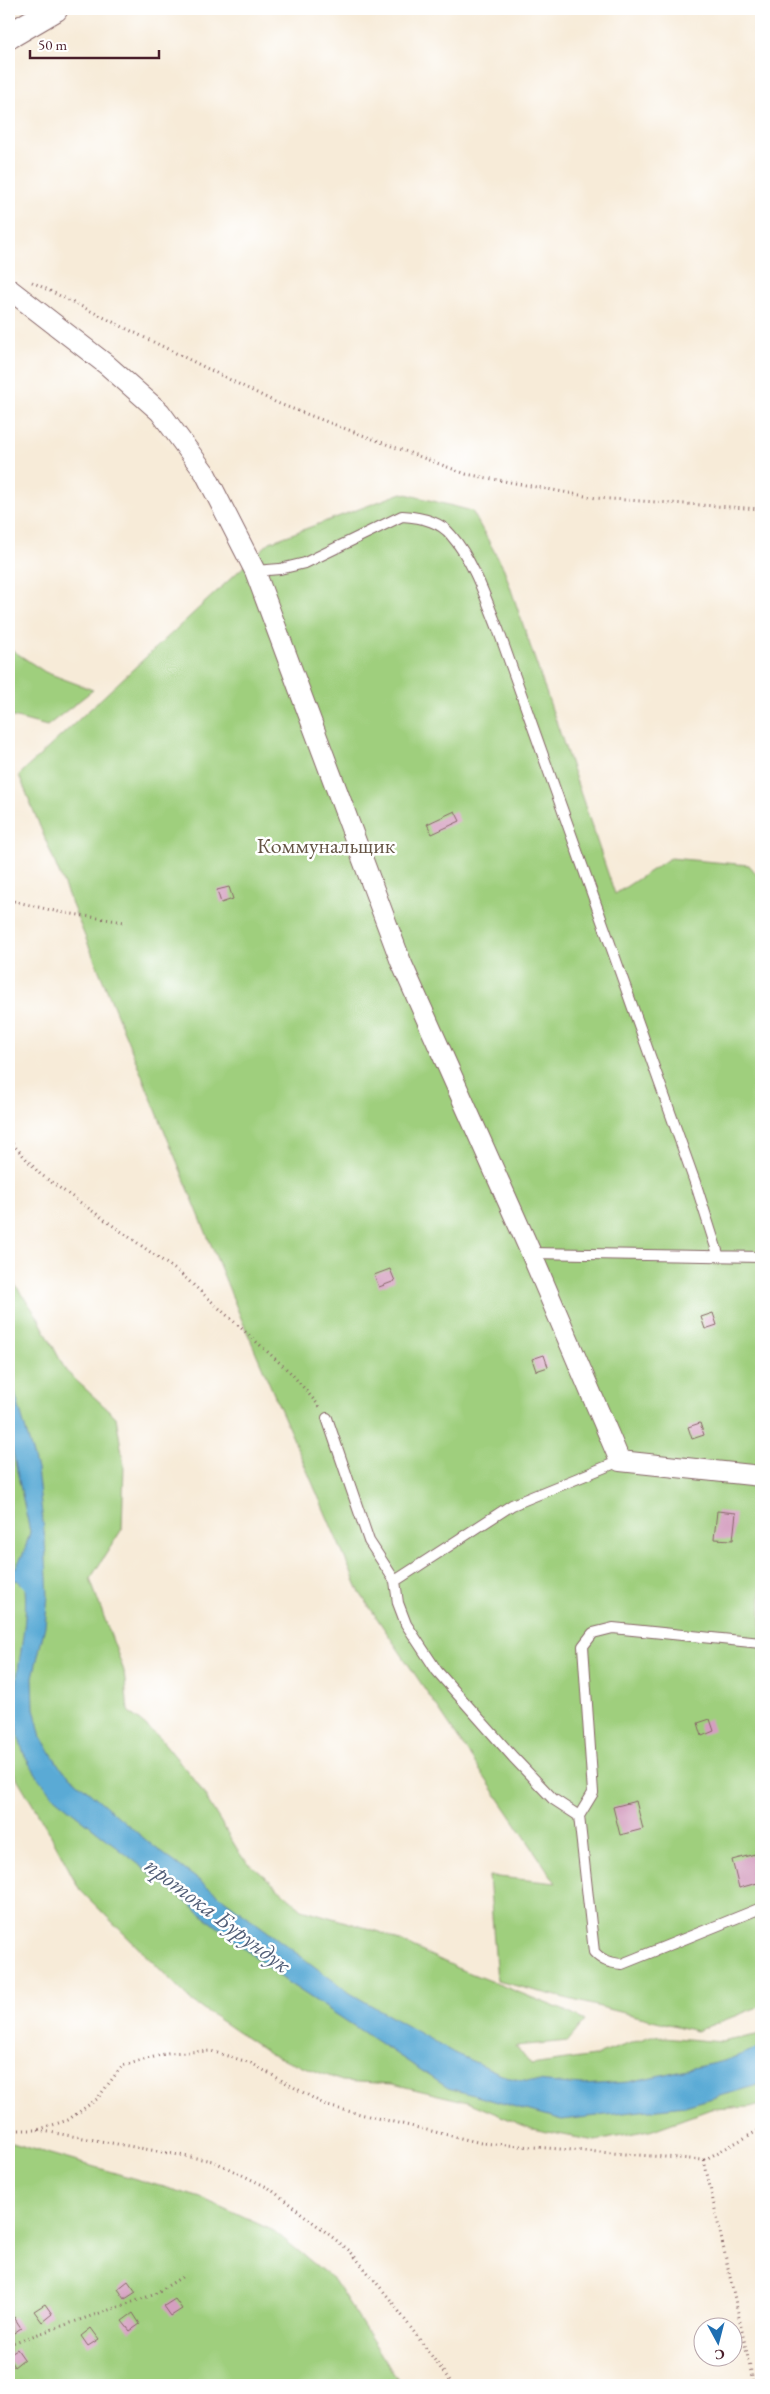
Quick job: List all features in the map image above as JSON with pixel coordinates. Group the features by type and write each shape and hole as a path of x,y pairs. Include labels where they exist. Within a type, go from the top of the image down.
{"street":[{"path":"9,36 55,9"},
{"path":"17,284 160,412 205,472 255,571 401,962 531,1253 620,1461 761,1476"}],"lane":[{"path":"255,571 280,569 304,563 402,516 416,516 436,524 451,534 480,581 498,629 687,1160 718,1254"},
{"path":"531,1253 718,1254 761,1257"},
{"path":"327,1418 369,1541 395,1581 400,1613 437,1671 553,1799 579,1816"},
{"path":"395,1581 512,1505 620,1461"},
{"path":"761,1643 612,1628 594,1633 583,1646 594,1793 579,1816 594,1952 603,1960 622,1964 669,1943 761,1908"}],"path":[{"path":"17,284 93,310 277,403 466,474 596,498 761,509"},
{"path":"9,900 59,912 124,922"},
{"path":"9,1140 40,1174 180,1273 291,1372 312,1396 327,1418"},
{"path":"38,2130 68,2120 97,2099 122,2066 168,2053 211,2051 251,2064 327,2106 481,2143 704,2160 761,2129"},
{"path":"9,2130 38,2130 213,2161 270,2188 350,2251 389,2298 453,2385"},
{"path":"704,2160 754,2385"},
{"path":"9,2344 153,2296 185,2275"}],"green space":[{"name":"Коммунальщик","path":"402,493 472,511 504,569 615,894 670,858 749,865 761,879 761,2006 696,2031 497,1981 489,1876 556,1883 360,1593 241,1318 19,775 270,542"},
{"path":"9,648 45,672 93,690 47,726 9,716"},
{"path":"9,1276 37,1316 66,1371 116,1417 124,1465 122,1529 90,1579 124,1671 128,1711 160,1738 197,1783 242,1857 302,1909 380,1932 460,1969 563,2010 585,2021 568,2041 516,2046 531,2065 594,2056 651,2036 722,2042 761,2034 761,2104 750,2107 711,2109 650,2131 595,2141 532,2129 468,2102 393,2084 342,2081 270,2054 193,2002 80,1890 49,1832 11,1768 9,1754"},
{"path":"9,2142 201,2198 274,2231 334,2280 401,2385 9,2385"}],"water":[{"name":"протока Бурундук","path":"9,1372 37,1469 45,1540 48,1596 45,1626 33,1677 34,1708 41,1737 60,1767 153,1846 350,1993 454,2053 513,2079 582,2085 629,2082 724,2061 761,2047 761,2084 685,2106 562,2120 448,2088 287,1982 55,1798 26,1758 19,1737 16,1716 16,1695 24,1631 25,1588 17,1580 9,1582 9,1568 16,1567 24,1552 30,1532 9,1434"}],"building":[{"path":"455,811 460,821 432,834 427,824"},
{"path":"229,887 233,899 221,903 217,890"},
{"path":"390,1269 395,1281 379,1287 374,1275"},
{"path":"713,1313 717,1325 705,1329 701,1317"},
{"path":"544,1355 548,1367 536,1371 532,1359"},
{"path":"700,1423 704,1435 692,1439 688,1427"},
{"path":"717,1511 736,1513 733,1540 714,1539"},
{"path":"710,1719 714,1731 702,1736 698,1723"},
{"path":"636,1801 643,1829 620,1835 613,1807"},
{"path":"755,1854 761,1882 739,1888 732,1860"},
{"path":"128,2281 136,2292 125,2299 118,2289"},
{"path":"175,2299 182,2309 171,2316 164,2306"},
{"path":"45,2304 52,2314 42,2322 34,2311"},
{"path":"133,2313 140,2324 130,2331 122,2321"},
{"path":"14,2317 21,2328 11,2335 9,2321"},
{"path":"91,2328 99,2339 88,2346 81,2336"},
{"path":"17,2349 24,2359 14,2367 9,2359 9,2354"}]}
